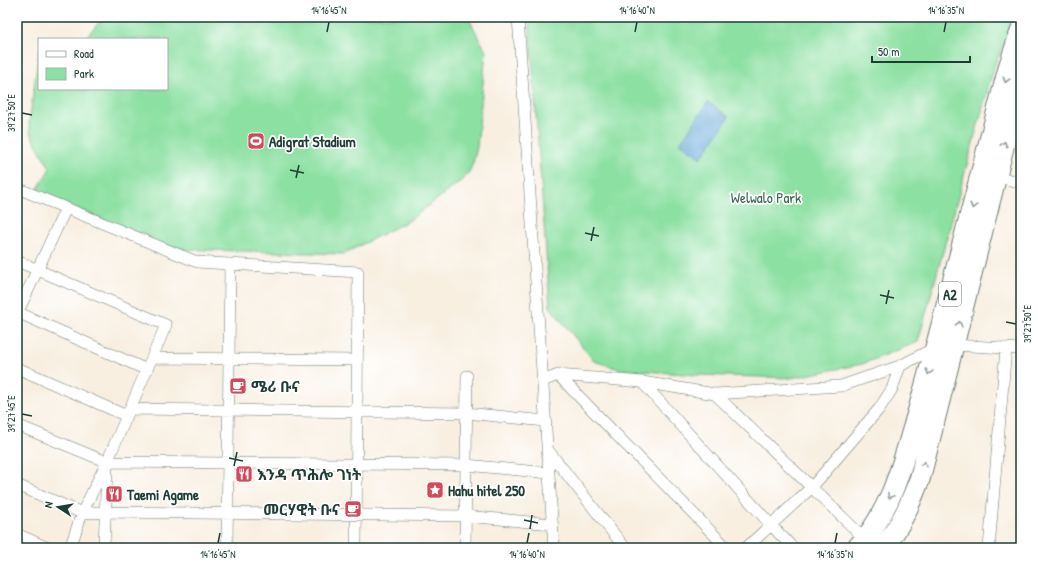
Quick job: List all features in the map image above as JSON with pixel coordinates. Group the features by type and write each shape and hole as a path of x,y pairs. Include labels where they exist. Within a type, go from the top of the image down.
{"highway":[{"name":"A2","path":"868,545 894,534 909,507 920,478 945,346 1009,66 1021,30"},
{"name":"A2","path":"945,346 996,176 1020,87"}],"street":[{"path":"518,17 554,548"},
{"path":"996,176 1021,183"},
{"path":"17,188 197,262 358,272 356,548"},
{"path":"66,208 17,313 147,370"},
{"path":"17,261 166,325 129,413 82,513 70,548"},
{"path":"227,548 230,264"},
{"path":"543,381 558,375 642,382 716,394 841,386 900,366 945,346 1021,349"},
{"path":"989,548 1006,348"},
{"path":"152,358 357,360"},
{"path":"746,548 812,487 878,409 892,389 900,366"},
{"path":"17,368 129,413 229,411 466,413 546,421"},
{"path":"558,375 727,548"},
{"path":"465,548 467,376"},
{"path":"642,382 793,548"},
{"path":"716,394 812,487 868,545"},
{"path":"17,425 107,462 466,465 549,473"},
{"path":"547,449 625,548"},
{"path":"104,548 107,462"},
{"path":"17,485 82,513 465,516 552,524"},
{"path":"17,534 48,548"}],"green space":[{"name":"Adigrat Stadium","path":"104,17 468,17 486,51 477,147 473,163 469,172 462,180 410,220 343,254 176,249 36,192 50,168 31,135 29,124 38,57 38,90 168,90 168,38 85,38"},
{"name":"Welwalo Park","path":"529,17 1015,17 994,67 918,342 862,364 791,378 697,375 619,369 594,361 550,307"}],"water":[{"path":"708,102 729,117 701,158 680,143"}],"place":[{"name":"Adigrat Stadium","path":"256,141"},
{"name":"ሜሪ ቡና","path":"238,386"},
{"name":"እንዳ ጥሕሎ ገነት","path":"244,474"},
{"name":"Hahu hitel 250","path":"435,490"},
{"name":"Taemi Agame","path":"114,494"},
{"name":"መርሃዊት ቡና","path":"353,509"}]}
